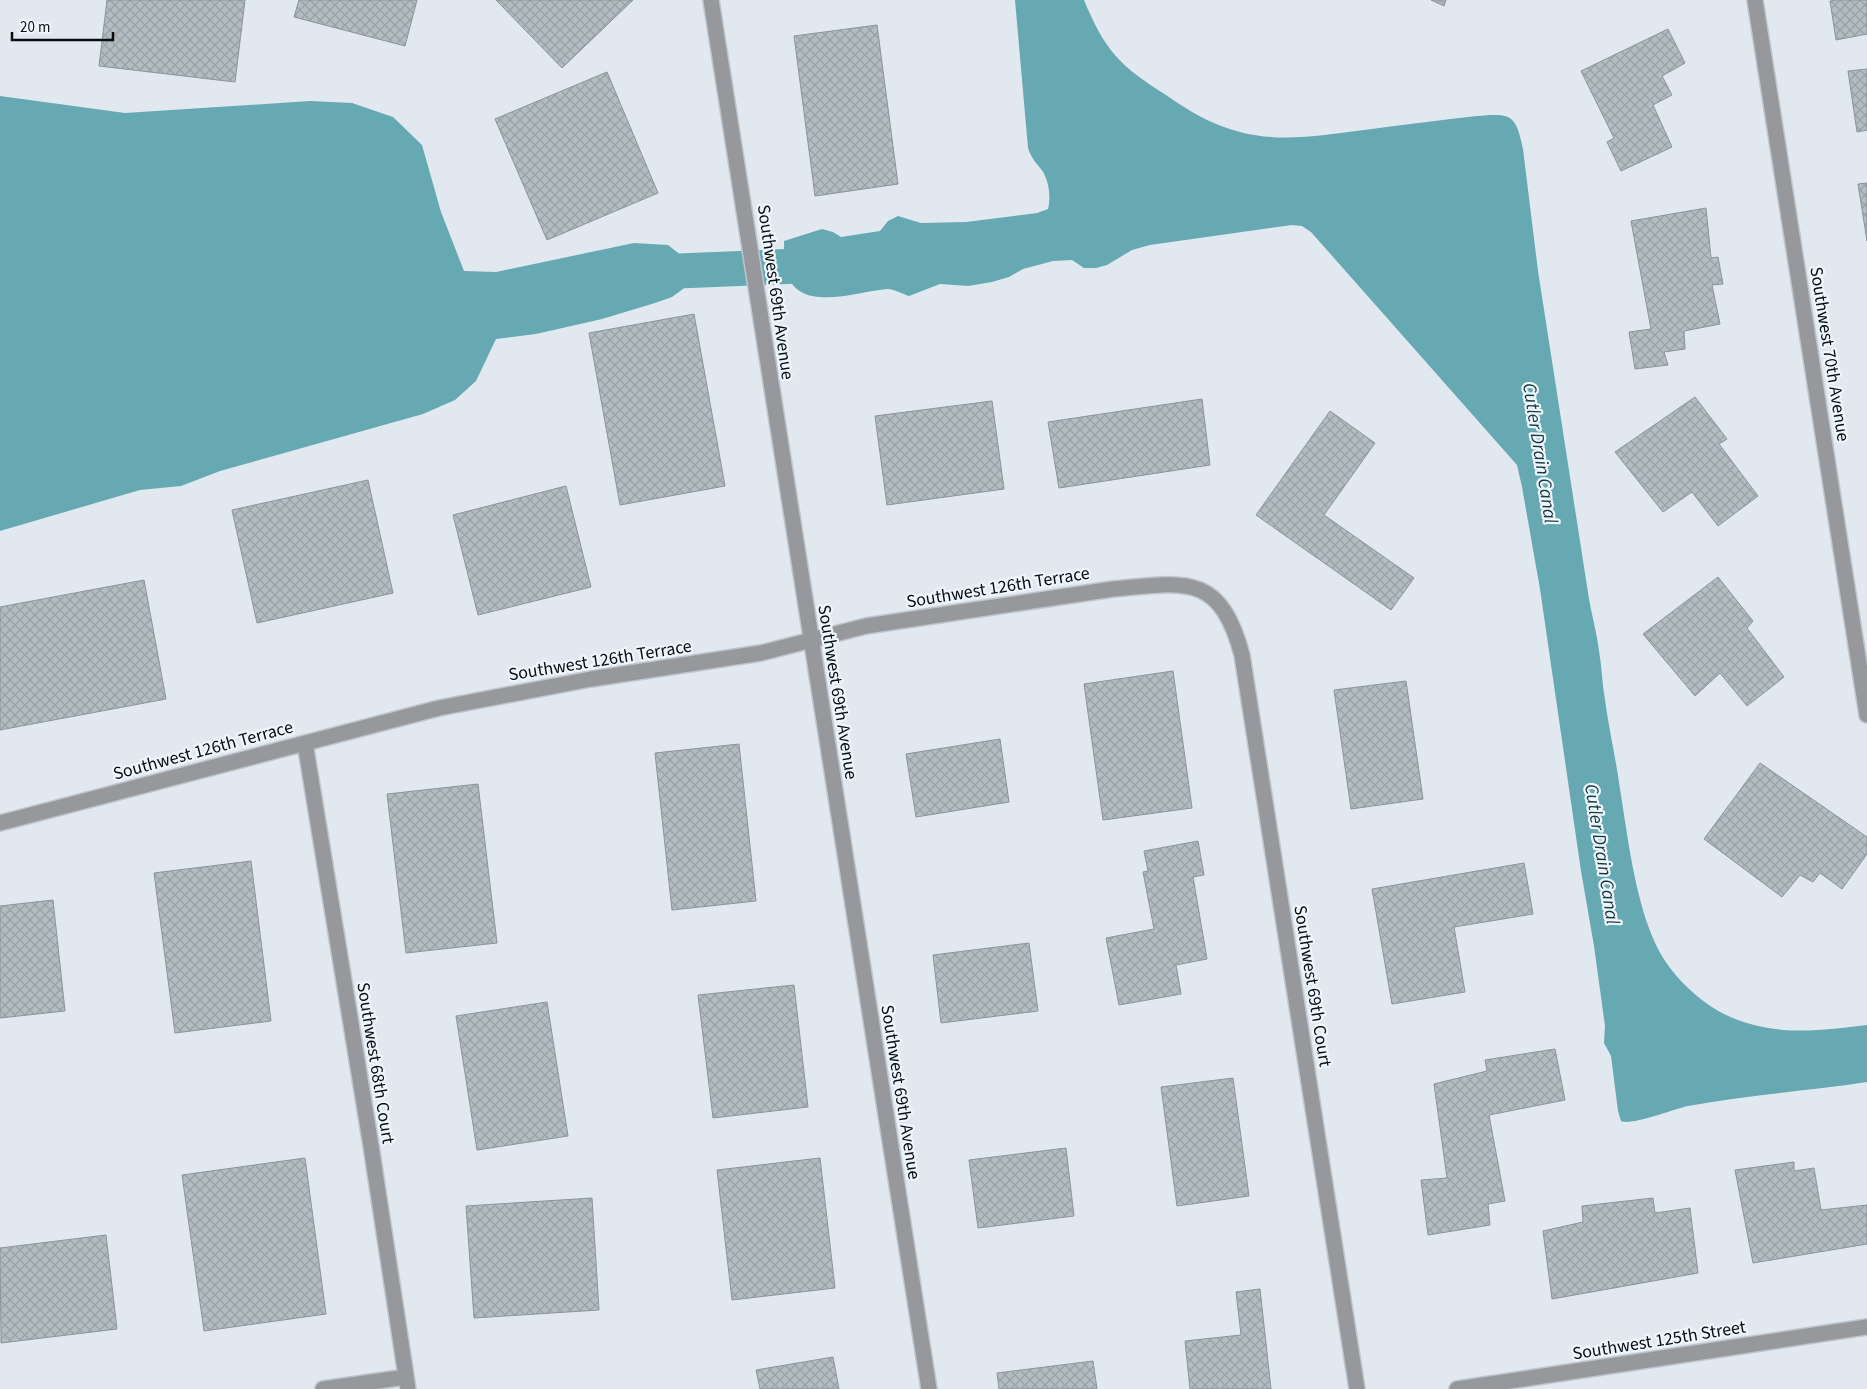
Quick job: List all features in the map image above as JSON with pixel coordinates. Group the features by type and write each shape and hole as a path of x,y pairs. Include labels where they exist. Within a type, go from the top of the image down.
{"street":[{"name":"Southwest 69th Avenue","path":"711,0 929,1389"},
{"name":"Southwest 70th Avenue","path":"1755,0 1867,715"},
{"name":"Southwest 126th Terrace","path":"0,822 430,710 591,679 761,653 866,626 1154,584 1188,586 1200,589 1212,596"},
{"name":"Southwest 69th Court","path":"1212,596 1232,624 1242,655 1357,1389"},
{"name":"Southwest 68th Court","path":"305,743 371,1146 407,1383"},
{"name":"Southwest 125th Street","path":"1457,1389 1867,1327"},
{"path":"323,1389 407,1383"}],"water":[{"name":"Cutler Drain Canal","path":"1015,0 1084,0 1107,45 1125,66 1150,85 1192,112 1220,126 1240,132 1271,137 1302,137 1488,115 1505,116 1514,122 1518,129 1523,149 1538,271 1629,849 1649,929 1663,957 1686,986 1705,1002 1726,1015 1761,1027 1778,1029 1813,1030 1867,1025 1867,1082 1710,1102 1634,1121 1621,1121 1611,1056 1604,1043 1605,1026 1594,946 1581,871 1540,589 1517,465 1311,232 1302,226 1292,225 1150,245 1132,250 1107,265 1096,268 1084,268 1072,260 1053,261 1023,269 1009,277 992,282 968,286 940,284 909,296 887,289 847,296 818,297 805,294 795,287 787,272 784,259 784,241 822,229 833,232 841,237 880,231 888,221 898,216 921,223 966,222 1037,213 1048,209 1048,183 1028,148"},
{"path":"0,96 125,113 310,101 352,103 393,117 422,145 441,212 464,271 496,272 634,243 668,245 682,256 690,275 683,289 672,297 655,303 602,319 536,334 496,339 476,381 455,400 423,414 220,471 181,486 140,490 0,531"}],"building":[{"path":"107,0 245,0 235,82 99,66"},
{"path":"299,0 417,0 405,46 294,17"},
{"path":"496,0 633,0 562,68"},
{"path":"1431,0 1446,0 1444,6"},
{"path":"1867,0 1867,34 1836,40 1830,1"},
{"path":"877,25 898,184 815,196 794,36"},
{"path":"1668,29 1685,63 1662,76 1672,95 1653,105 1672,147 1621,171 1607,142 1614,138 1581,71"},
{"path":"1867,69 1867,130 1857,132 1848,71"},
{"path":"607,72 658,193 547,240 495,119"},
{"path":"1867,183 1867,241 1858,184"},
{"path":"1706,208 1711,258 1718,257 1723,284 1712,285 1720,324 1684,331 1685,349 1664,352 1668,365 1635,369 1629,332 1651,329 1631,221"},
{"path":"694,314 725,486 620,505 589,333"},
{"path":"1695,397 1727,439 1719,444 1758,496 1718,526 1692,492 1663,512 1615,452"},
{"path":"1202,399 1210,465 1059,488 1048,422"},
{"path":"992,401 1004,489 887,505 875,416"},
{"path":"1330,411 1375,443 1324,515 1414,578 1391,610 1256,515"},
{"path":"368,480 393,593 257,623 232,510"},
{"path":"566,486 591,587 478,615 453,515"},
{"path":"1718,577 1753,621 1747,628 1784,677 1747,706 1720,673 1695,696 1643,634"},
{"path":"144,580 166,699 0,730 0,607"},
{"path":"1173,671 1192,808 1103,820 1084,684"},
{"path":"1406,681 1423,799 1351,809 1334,690"},
{"path":"1000,739 1009,802 916,817 906,754"},
{"path":"739,744 756,901 672,910 655,753"},
{"path":"1760,763 1867,837 1867,854 1842,889 1820,873 1813,882 1800,875 1782,897 1704,839"},
{"path":"478,784 497,943 406,953 387,794"},
{"path":"1198,841 1204,875 1193,877 1207,959 1176,965 1181,994 1119,1005 1106,938 1154,929 1143,872 1148,871 1144,851"},
{"path":"251,861 271,1021 175,1033 154,873"},
{"path":"1524,863 1533,914 1454,927 1465,992 1392,1004 1372,889"},
{"path":"53,900 65,1011 0,1018 0,906"},
{"path":"1029,943 1038,1011 941,1023 933,955"},
{"path":"794,985 808,1107 713,1118 698,995"},
{"path":"547,1002 568,1136 477,1150 456,1016"},
{"path":"1555,1049 1565,1100 1489,1115 1505,1201 1488,1204 1490,1225 1428,1235 1421,1180 1447,1178 1434,1084 1487,1071 1485,1060"},
{"path":"1233,1078 1249,1196 1177,1206 1161,1087"},
{"path":"1066,1148 1074,1216 978,1228 969,1160"},
{"path":"305,1158 326,1314 204,1331 182,1175"},
{"path":"820,1158 835,1288 732,1300 717,1170"},
{"path":"1794,1162 1794,1171 1814,1168 1821,1210 1867,1205 1867,1244 1753,1263 1735,1170"},
{"path":"592,1198 599,1310 474,1318 466,1206"},
{"path":"1653,1198 1655,1213 1690,1208 1698,1273 1552,1299 1543,1231 1583,1222 1582,1206"},
{"path":"106,1235 117,1329 1,1343 0,1248"},
{"path":"1260,1289 1271,1389 1190,1389 1185,1341 1241,1335 1236,1292"},
{"path":"833,1357 839,1389 760,1389 756,1370"},
{"path":"1093,1361 1097,1389 999,1389 997,1373"}],"waterway":[{"path":"640,275 654,272 798,266 832,262"}]}
